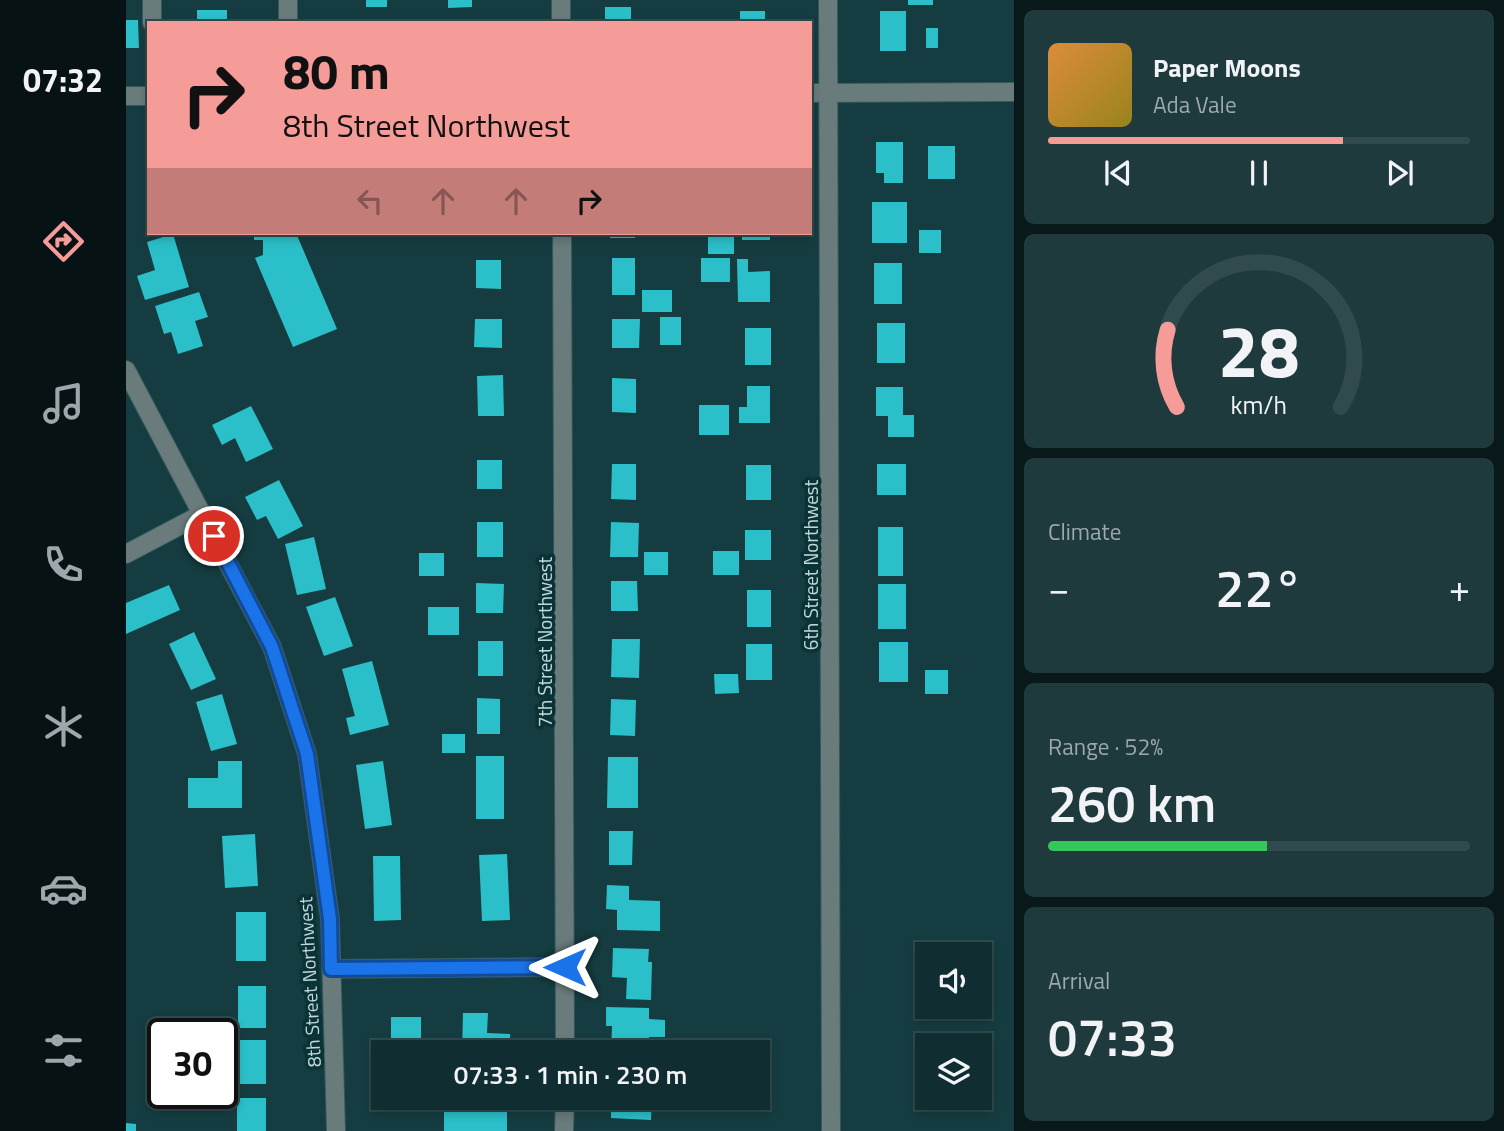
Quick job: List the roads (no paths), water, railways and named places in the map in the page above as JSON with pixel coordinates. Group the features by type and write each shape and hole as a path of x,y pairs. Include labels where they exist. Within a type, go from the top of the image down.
{"street":[{"path":"152,0 152,21"},
{"path":"288,0 288,21"},
{"path":"561,0 561,21"},
{"name":"6th Street Northwest","path":"828,0 819,93 831,399 831,1131"},
{"path":"819,93 1014,92"},
{"path":"126,96 147,96"},
{"name":"7th Street Northwest","path":"562,235 565,1040"},
{"name":"8th Street Northwest","path":"126,370 272,647 307,754 330,919 336,1131"},
{"path":"126,554 202,514"},
{"path":"331,969 565,967"},
{"path":"564,1131 565,1110"}]}
